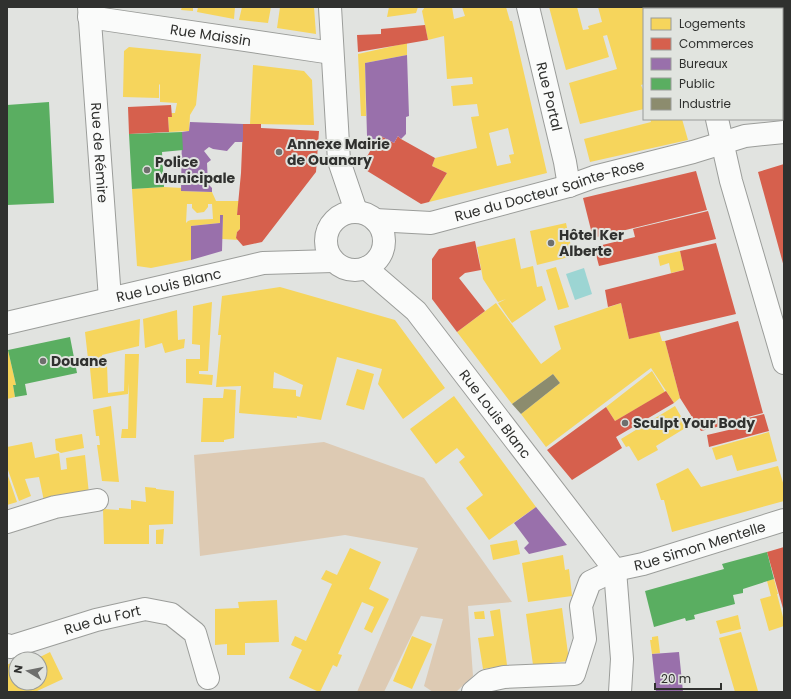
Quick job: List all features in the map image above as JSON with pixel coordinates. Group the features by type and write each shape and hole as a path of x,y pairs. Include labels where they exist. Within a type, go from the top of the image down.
{"street":[{"path":"330,7 339,161 366,216 383,232 384,246 378,259 366,268 359,270 345,269 333,261 326,247 327,232 335,219 349,212 366,216"},
{"name":"Rue Portal","path":"528,7 565,162 569,186"},
{"name":"Rue Maissin","path":"89,12 332,53"},
{"name":"Rue de Rémire","path":"89,12 110,298"},
{"path":"716,120 731,180 784,363"},
{"name":"Rue du Docteur Sainte-Rose","path":"366,216 431,223 569,186 594,177 722,144 746,136 784,132"},
{"name":"Rue Louis Blanc","path":"7,323 263,263 333,261"},
{"name":"Rue Louis Blanc","path":"366,268 416,311 615,570"},
{"path":"7,522 55,507 97,500"},
{"name":"Rue Simon Mentelle","path":"473,692 486,680 504,677 574,674 585,640 581,606 590,582 615,570 643,564 784,520"},
{"path":"615,570 622,659 620,692"},
{"name":"Rue du Fort","path":"7,645 10,647 96,620 145,609 171,614 195,633 208,678"}],"shaded area":[{"path":"784,7 784,101 783,8 717,8"},
{"path":"324,442 424,478 512,602 468,606 473,676 456,692 433,692 424,686 443,619 421,616 384,692 357,692 418,548 345,535 200,556 194,455"}],"water":[{"path":"584,268 592,294 575,300 566,274"}],"building: Logements":[{"path":"182,7 193,7 193,11 181,10"},
{"path":"198,7 235,7 234,19 197,12"},
{"path":"242,7 271,7 268,23 239,20"},
{"path":"280,7 314,7 316,34 277,28"},
{"path":"389,7 418,7 416,13 387,17"},
{"path":"425,7 452,7 454,19 465,16 462,7 506,7 510,21 512,21 547,173 429,202 447,173 432,166 435,158 477,148 471,117 479,116 477,104 453,106 451,86 473,84 472,77 447,79 444,36 428,40 422,11","holes":["508,128 514,154 509,155 511,163 497,166 489,133"]},
{"path":"549,7 577,7 583,30 589,29 588,26 602,22 598,7 650,7 643,8 643,84 641,85 643,90 643,109 580,124 569,83 617,69 607,35 603,36 609,57 566,70"},
{"path":"407,43 407,55 365,63 366,116 361,116 358,54"},
{"path":"129,47 201,54 196,105 190,115 189,131 169,132 168,117 172,117 171,113 175,113 177,103 160,102 160,84 159,98 123,97 124,51"},
{"path":"253,65 304,71 312,80 314,125 250,124"},
{"path":"650,120 682,120 688,140 590,162 584,139 651,122"},
{"path":"164,187 182,188 181,191 212,192 216,201 239,201 237,215 240,215 240,229 237,232 236,238 239,240 222,239 223,215 220,215 220,223 191,226 191,260 151,268 137,266 132,189","holes":["187,204 192,204 192,208 197,213 204,212 208,207 208,204 212,204 213,219 191,220 186,223"]},
{"name":"Hôtel Ker Alberte","path":"566,223 573,256 537,265 530,231"},
{"path":"515,238 521,269 533,266 537,287 542,286 546,300 512,323 498,303 506,299 498,302 483,279 477,247"},
{"path":"680,251 684,270 671,273 669,263 660,266 658,256"},
{"path":"556,267 569,307 558,310 546,270"},
{"path":"280,287 395,320 445,388 403,419 378,384 382,369 337,357 321,420 297,416 297,418 239,413 241,386 216,387 221,335 218,335 222,296","holes":["274,372 303,385 300,397 296,396 296,390 273,388"]},
{"path":"212,302 208,371 199,371 199,374 213,375 212,385 186,383 186,359 200,359 200,345 192,344 193,306"},
{"path":"496,303 541,364 561,349 554,326 621,303 629,339 659,331 662,341 665,341 680,398 674,403 651,368 546,447 521,414 560,383 553,374 512,404 457,332"},
{"path":"177,310 178,340 185,339 184,348 165,353 162,343 145,348 143,319"},
{"path":"140,319 139,346 102,355 103,365 107,364 108,393 124,391 125,354 139,354 136,438 121,438 122,429 128,429 129,383 128,394 93,399 85,332"},
{"path":"8,350 16,385 13,385 15,397 7,399 7,351"},
{"path":"357,369 374,374 364,410 346,405"},
{"path":"652,371 665,392 615,421 606,407"},
{"path":"224,389 236,390 234,438 224,440 224,442 201,442 203,398 223,398"},
{"path":"454,396 536,507 489,540 466,508 483,495 459,462 465,457 457,448 436,464 410,429"},
{"path":"111,406 119,482 102,481 97,445 100,445 99,436 96,436 93,410"},
{"path":"675,406 687,427 656,446 658,450 638,461 629,446 626,447 621,439"},
{"path":"769,432 777,461 737,471 732,455 716,460 712,448"},
{"path":"82,434 84,448 61,453 56,450 55,439"},
{"path":"32,442 35,458 59,453 61,470 67,469 66,458 85,455 89,494 44,501 39,477 25,479 31,496 19,501 8,470 7,471 7,447"},
{"path":"778,466 784,486 784,501 672,532 664,500 661,500 656,484 688,468 701,487"},
{"path":"7,473 17,502 7,505"},
{"path":"145,487 174,491 173,524 149,525 149,544 104,544 103,509 131,509 131,500 146,502"},
{"path":"164,529 163,544 156,544 156,530"},
{"path":"517,540 520,554 493,560 490,545"},
{"path":"350,548 381,562 369,589 389,599 372,633 364,629 374,607 362,602 338,654 342,655 337,667 333,665 319,692 289,678 302,650 291,645 295,636 306,641 332,584 321,579 326,570 337,575"},
{"path":"563,555 565,570 569,569 572,596 528,602 522,563"},
{"path":"774,579 784,626 769,631 760,599 771,596 767,581"},
{"path":"277,600 279,642 245,643 245,655 227,655 227,644 215,645 215,609 239,608 238,602"},
{"path":"562,608 569,661 533,665 526,614"},
{"path":"500,609 507,665 483,669 478,638 494,636 490,611"},
{"path":"484,611 485,619 475,619 474,612"},
{"path":"738,615 741,629 720,634 716,621"},
{"path":"741,632 758,691 735,692 719,638"},
{"path":"412,636 432,644 412,689 393,681"},
{"path":"658,636 660,653 652,654 650,640 652,640 652,637"},
{"path":"50,652 63,679 48,686 48,653"},
{"path":"7,665 8,691 37,691 7,692"}],"building: Commerces":[{"path":"425,25 428,40 358,52 357,35 381,34 381,29"},
{"path":"171,105 172,117 168,117 169,132 129,134 128,107"},
{"path":"243,124 261,124 261,128 319,131 316,172 262,242 243,246 236,238 237,232 240,229 240,215 237,215 241,173"},
{"path":"379,135 394,143 398,136 435,158 432,166 447,173 429,202 421,204 364,169 364,162"},
{"path":"784,164 784,267 758,172"},
{"path":"696,171 707,210 593,238 583,198"},
{"path":"708,211 716,239 599,266 594,247 635,237 633,229"},
{"path":"475,241 481,270 465,273 459,278 485,311 457,332 432,299 432,259 439,249"},
{"path":"716,243 736,314 629,339 621,303 608,307 605,290 684,270 680,251"},
{"path":"738,321 763,413 740,420 764,414 769,431 709,447 707,435 737,428 736,422 701,431 680,398 665,341"},
{"path":"666,391 674,403 616,437 622,448 572,480 547,450 606,407 615,421"},
{"path":"784,547 784,612 767,552"}],"building: Bureaux":[{"path":"407,55 409,116 406,117 406,134 401,139 398,136 394,143 379,135 376,141 367,136 365,63"},
{"path":"190,122 243,124 243,142 235,142 227,151 209,147 204,151 211,160 207,163 208,184 212,188 212,192 181,191 182,132 189,131"},
{"path":"220,215 223,215 222,251 191,260 191,226 220,223"},
{"path":"536,507 567,545 529,554 524,548 529,543 514,523"},
{"path":"679,652 683,692 656,692 652,654"}],"building: Public":[{"path":"49,102 54,203 7,205 7,105"},
{"name":"Police Municipale","path":"182,132 183,150 162,152 164,187 132,189 129,134"},
{"name":"Douane","path":"70,337 77,373 25,384 27,395 15,397 13,385 16,385 8,350"},
{"path":"767,552 774,579 743,589 743,593 733,595 735,604 694,615 695,619 686,621 685,618 654,627 645,591 724,569 722,564"}],"building: Industrie":[{"path":"553,374 560,383 521,414 512,404"}],"place":[{"name":"Annexe Mairie de Ouanary","path":"279,152"},
{"name":"Police Municipale","path":"147,170"},
{"name":"Hôtel Ker Alberte","path":"551,243"},
{"name":"Douane","path":"43,361"},
{"name":"Sculpt Your Body","path":"625,423"}]}
